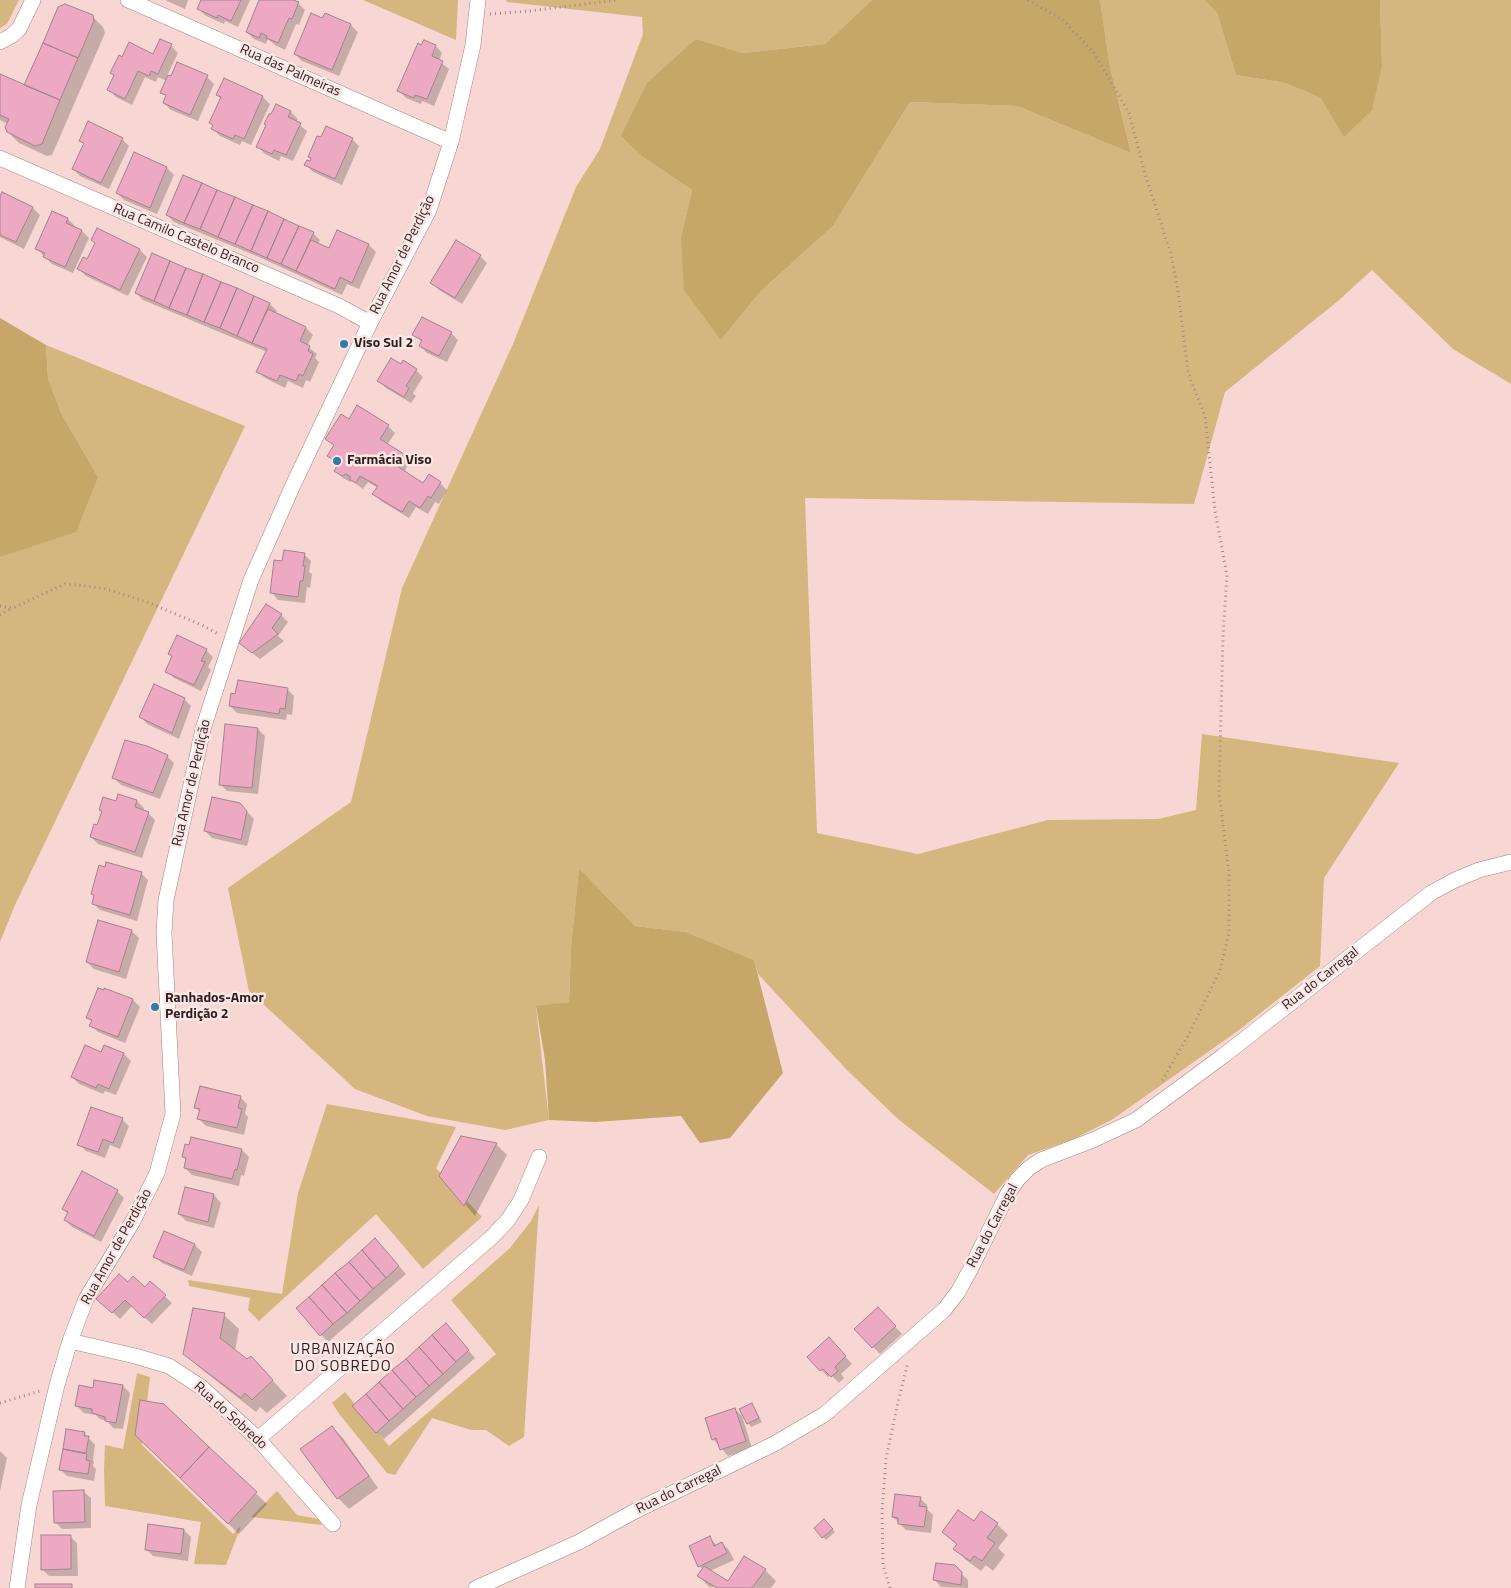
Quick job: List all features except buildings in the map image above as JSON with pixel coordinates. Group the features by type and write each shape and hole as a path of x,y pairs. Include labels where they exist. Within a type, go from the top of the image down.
{"street":[{"path":"0,42 19,29 33,0"},
{"name":"Rua das Palmeiras","path":"128,0 451,142"},
{"name":"Rua Amor de Perdição","path":"17,1588 28,1506 57,1384 70,1341 86,1299 133,1221 157,1173 173,1114 164,933 166,900 203,729 252,580 294,482 370,323 429,210 451,142 473,46 478,7"},
{"name":"Rua Camilo Castelo Branco","path":"0,158 339,306 370,323"},
{"name":"Rua do Carregal","path":"476,1588 579,1542 635,1511 774,1444 825,1414 944,1310 958,1292 1008,1193 1018,1179 1041,1160 1093,1140 1136,1120 1223,1056 1431,893 1455,880 1480,870 1511,862"},
{"path":"258,1439 492,1237 508,1220 521,1200 540,1157"},
{"name":"Rua do Sobredo","path":"70,1341 169,1366 201,1387 258,1439 333,1524"}],"path":[{"path":"478,7 529,11 617,0"},
{"path":"1028,0 1062,20 1094,53 1129,113 1144,174 1171,254 1178,291 1188,373 1204,416 1215,511 1227,575 1222,636 1218,794 1229,872 1228,933 1220,970 1190,1034 1164,1076 1160,1091 1161,1102"},
{"path":"0,615 65,584 87,586 106,589 147,602 204,626 232,642"},
{"path":"0,606 13,608"},
{"path":"890,1588 883,1565 882,1512 886,1459 909,1359 904,1346"},
{"path":"0,1403 21,1398 57,1384"}],"shaded area":[{"path":"0,0 19,0 7,24 0,28"},
{"path":"363,0 458,0 456,40"},
{"path":"506,0 872,0 825,44 743,53 696,39 643,157 692,190 681,237 721,340 761,291 833,226 910,102 1017,106 1131,153 1110,67 1100,0 1204,0 1217,13 1236,75 1285,83 1321,98 1382,65 1380,0 1511,0 1511,384 1453,349 1372,270 1338,301 1225,392 1194,504 805,498 817,833 918,854 1048,820 1158,819 1196,810 1202,734 1399,763 1324,878 1320,966 1239,1030 1113,1119 1074,1139 1028,1155 994,1194 898,1119 847,1070 758,974 754,960 686,932 635,926 579,868 571,947 569,1002 536,1007 549,1120 505,1130 427,1116 355,1089 249,991 228,888 351,802 402,588 513,344 576,187 600,149 643,34 642,17 507,2"},
{"path":"872,0 1100,0 1110,67 1131,153 1017,106 910,102 833,226 761,291 721,340 684,290 681,237 692,190 643,157 621,136 647,83 696,39 743,53 825,44"},
{"path":"1204,0 1380,0 1382,65 1372,110 1344,137 1321,98 1285,83 1236,75 1217,13"},
{"path":"0,318 46,345 48,378 61,413 98,477 76,532 0,557"},
{"path":"46,345 245,426 15,905 0,942 0,557 98,477 61,413 48,378"},
{"path":"579,868 635,926 686,932 754,960 783,1073 730,1138 700,1143 681,1116 595,1122 549,1120 545,1060 536,1006 569,1002 571,947"},
{"path":"327,1104 456,1127 436,1168 482,1217 423,1269 376,1214 259,1321 248,1310 250,1298 189,1286 188,1280 282,1294 298,1193"},
{"path":"539,1205 524,1437 509,1446 486,1430 471,1430 432,1418 395,1475 387,1473 332,1403 345,1392 389,1446 496,1354 451,1300 510,1248 531,1221"},
{"path":"137,1373 150,1377 142,1445 233,1534 241,1526 226,1565 194,1564 201,1522 105,1506 105,1445 123,1449"},
{"path":"277,1491 297,1515 318,1519 322,1525 251,1517"}],"place":[{"name":"Viso Sul 2","path":"344,344"},
{"name":"Farmácia Viso","path":"337,461"},
{"name":"Ranhados-Amor Perdição 2","path":"155,1007"}],"district":[{"name":"URBANIZAÇÃO DO SOBREDO","path":"343,1358"}]}
